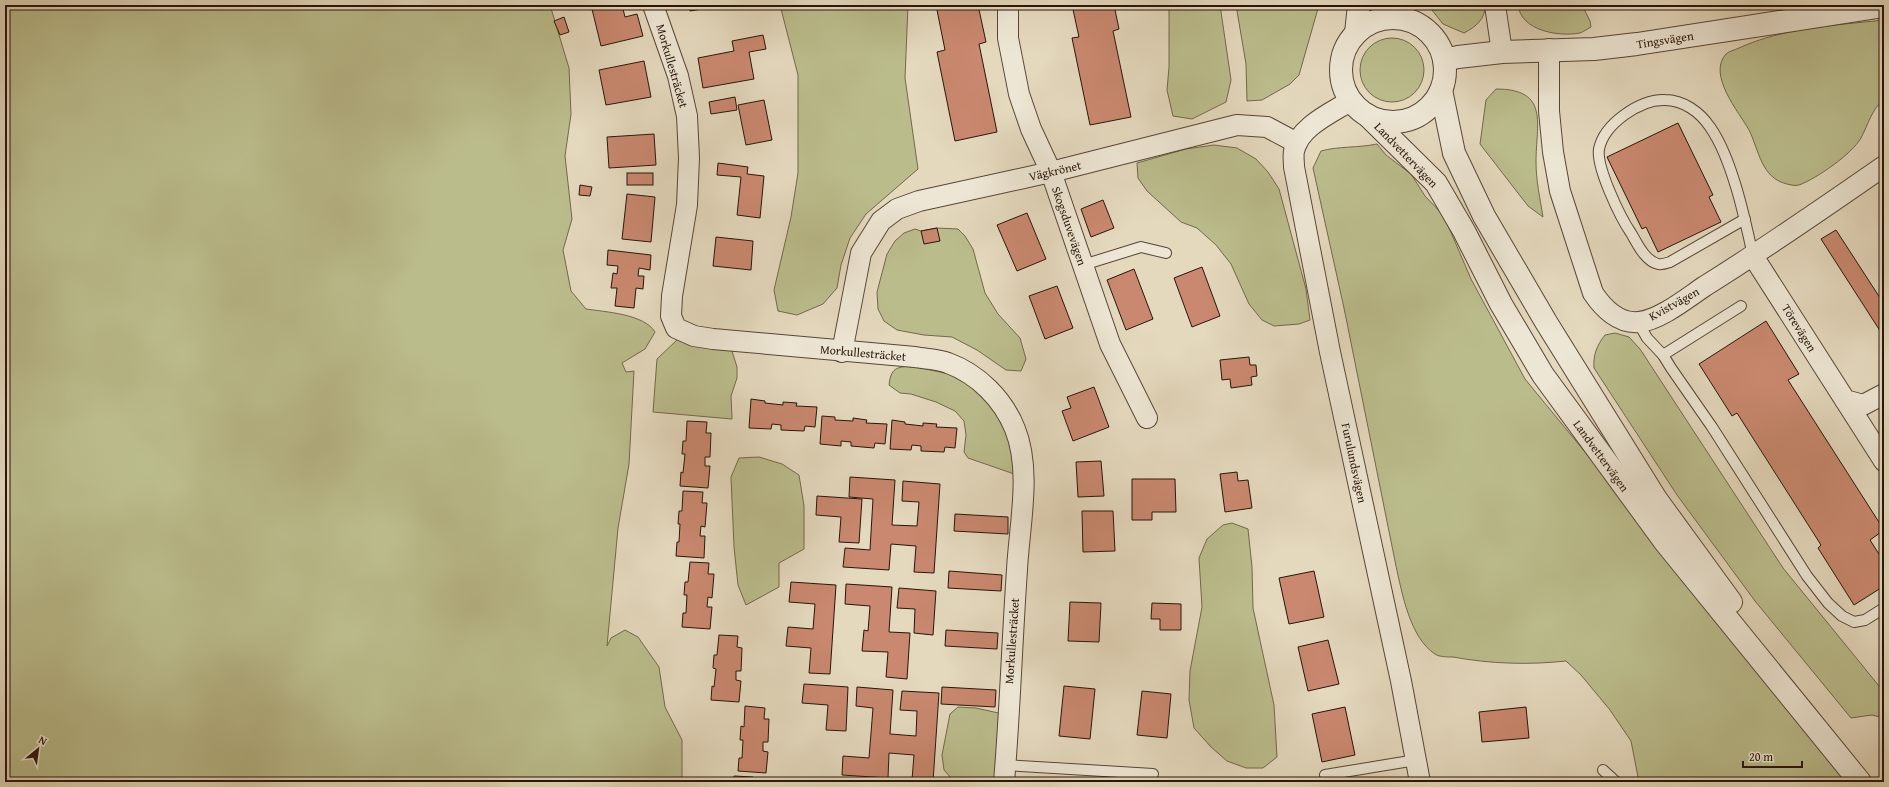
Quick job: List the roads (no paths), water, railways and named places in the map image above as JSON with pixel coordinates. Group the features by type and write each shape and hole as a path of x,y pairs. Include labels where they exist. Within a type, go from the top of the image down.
{"street":[{"name":"Morkullesträcket","path":"653,5 678,76 687,116 689,158 687,204 672,296 671,316 676,328 694,336 713,339 842,352 915,357 947,363 970,374 992,392 1006,411 1015,429 1020,445 1023,471 1022,520 1016,572 1005,773"},
{"name":"Skogsduvevägen","path":"1008,5 1008,38 1019,94 1031,129 1051,172 1110,344 1147,418"},
{"path":"1356,33 1359,5"},
{"path":"1411,5 1423,27 1435,39 1444,60 1445,79 1441,90 1431,106 1410,120 1392,122 1367,115 1350,100 1341,85 1341,62 1345,50 1356,33 1371,22 1389,18 1407,19 1423,27"},
{"path":"1495,5 1502,52"},
{"name":"Tingsvägen","path":"1444,60 1502,52 1549,49 1594,49 1638,44 1884,6"},
{"name":"Kvistvägen","path":"1549,49 1549,111 1553,152 1560,191 1593,293 1601,305 1621,319 1638,322 1664,313 1753,256 1884,166"},
{"name":"Landvettervägen","path":"1441,90 1454,153 1484,216 1546,322 1605,418 1656,499 1715,581 1764,645 1876,782"},
{"path":"1297,143 1308,129 1350,100"},
{"name":"Landvettervägen","path":"1367,115 1436,184 1464,231 1502,304 1544,375 1665,542 1860,782"},
{"name":"Vägkrönet","path":"842,352 861,254 880,221 897,209 919,201 1051,172 1237,125 1267,127 1297,143"},
{"name":"Furulundsvägen","path":"1297,143 1294,153 1294,167 1330,352 1420,782"},
{"name":"Törevägen","path":"1753,256 1854,403 1884,461"},
{"path":"1854,403 1884,394"}],"lane":[{"path":"1745,218 1670,262 1659,264 1650,259 1628,228 1602,172 1599,150 1603,136 1622,116 1646,104 1664,100 1681,102 1696,111 1710,126 1718,141 1745,218 1753,256"},
{"path":"1083,265 1142,247 1166,253"},
{"path":"1663,355 1741,306"},
{"path":"1638,322 1647,338 1663,355 1712,427 1807,576 1828,603 1842,616 1854,622 1865,620 1884,608"},
{"path":"1325,775 1416,760"},
{"path":"1603,770 1616,782"},
{"name":"Morkullesträcket","path":"1005,773 1153,774"}]}
